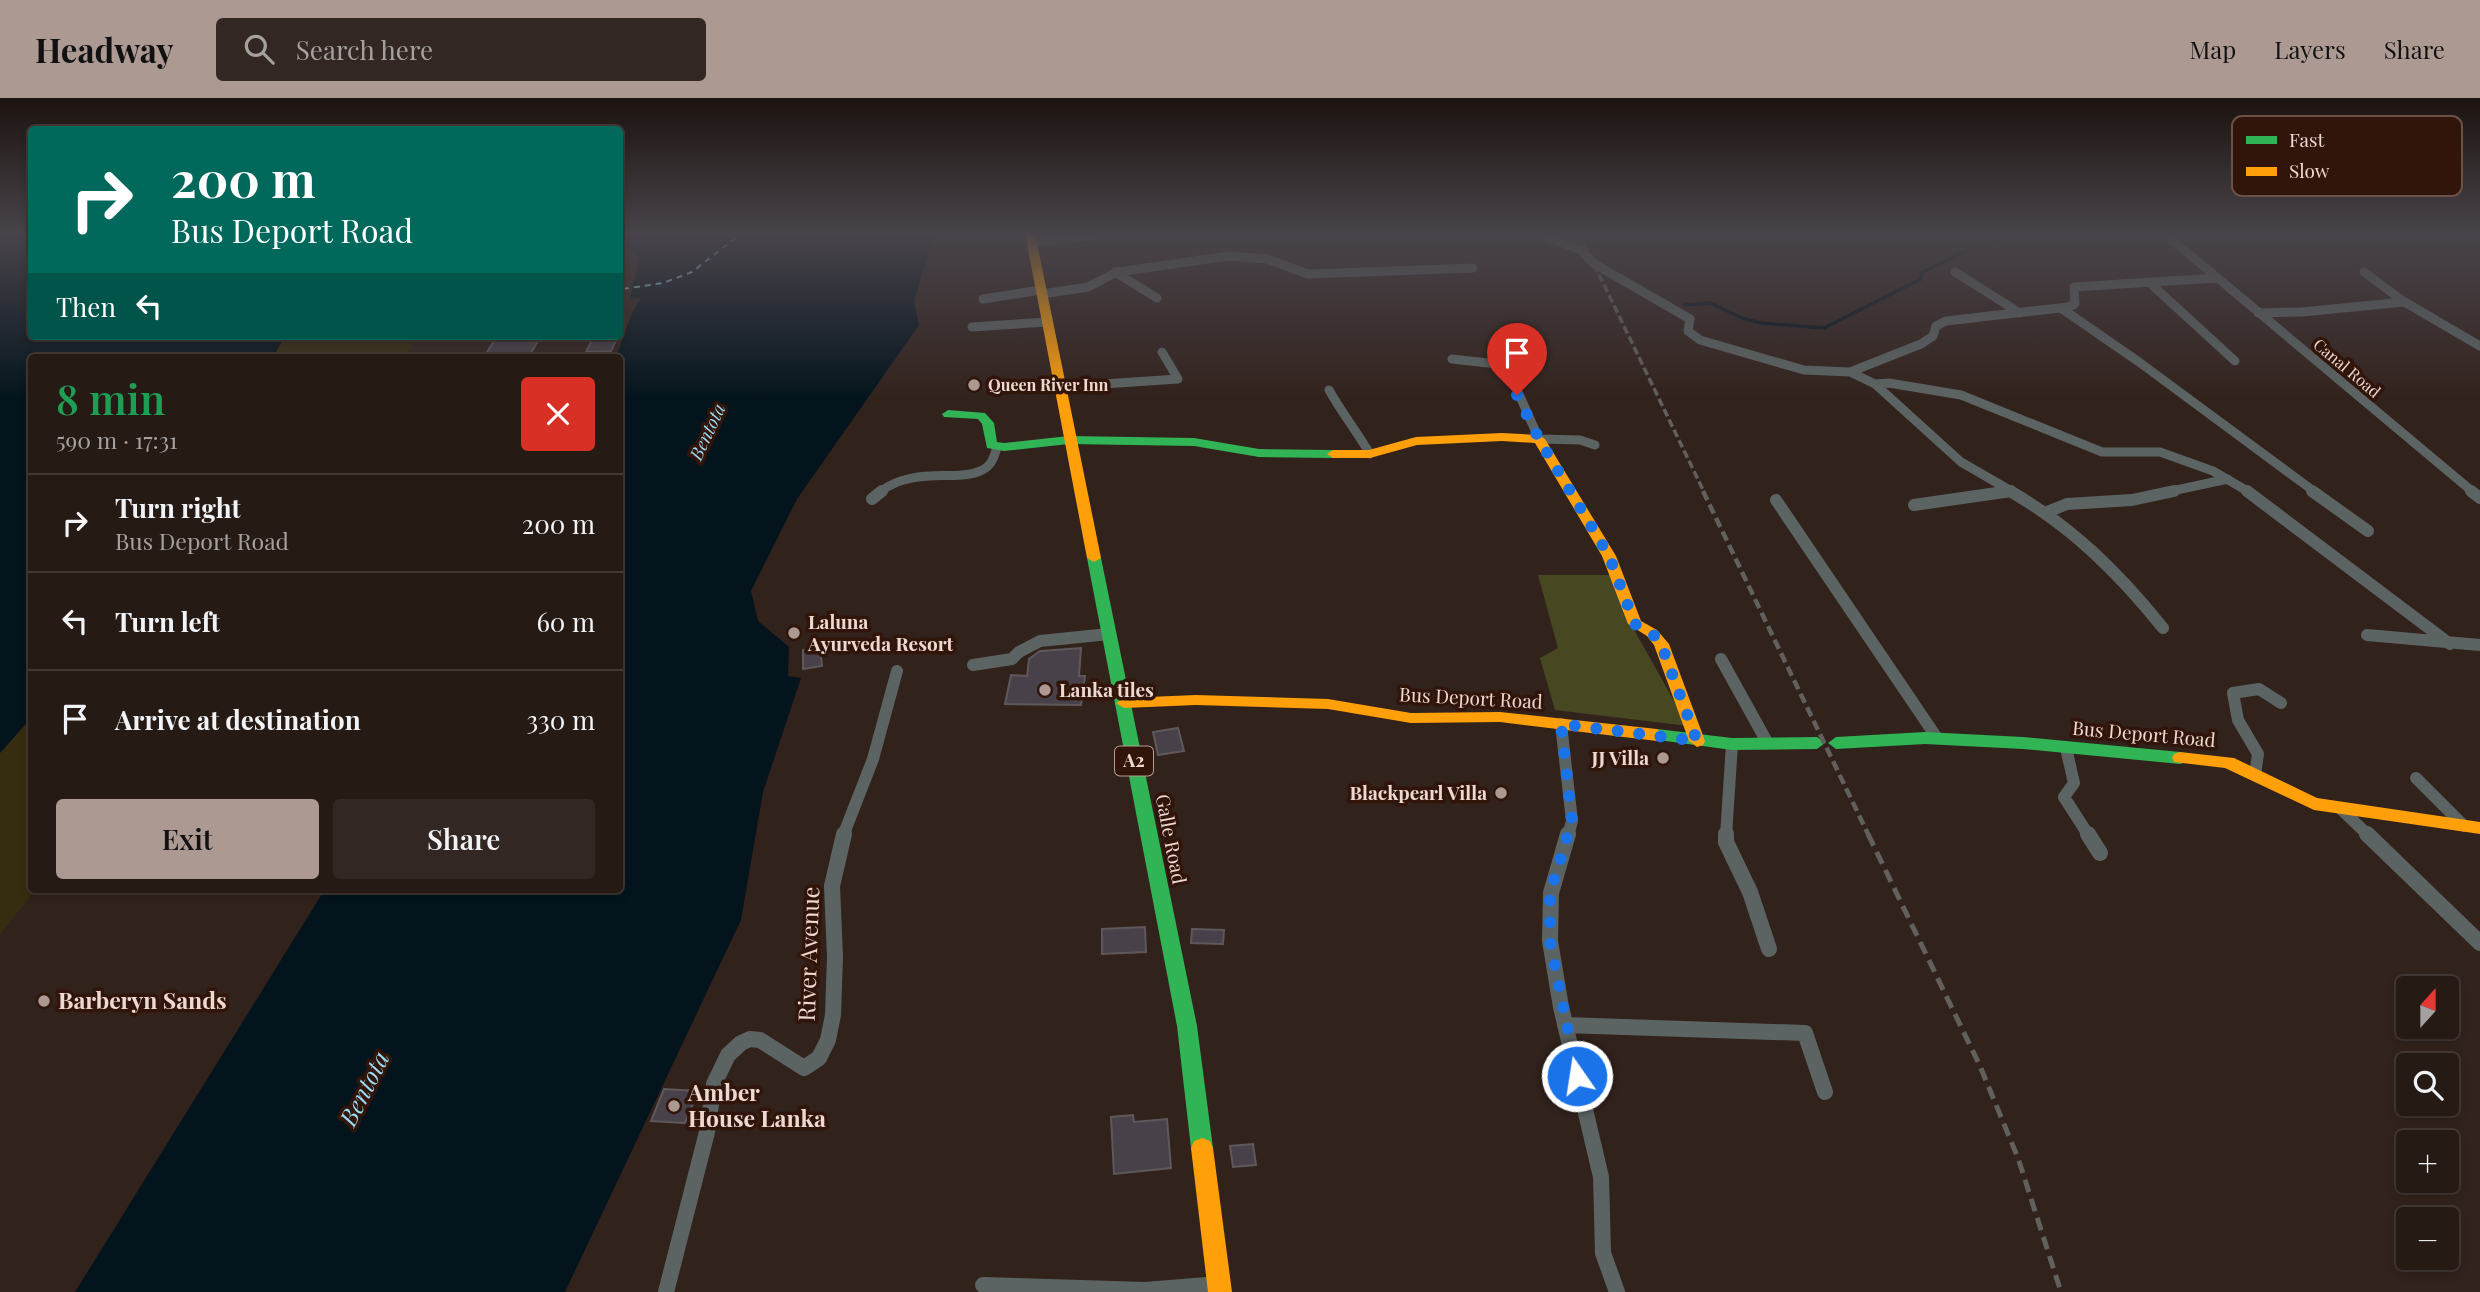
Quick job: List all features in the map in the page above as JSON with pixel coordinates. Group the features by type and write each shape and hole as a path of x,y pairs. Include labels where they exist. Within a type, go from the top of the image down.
{"main road":[{"name":"Galle Road","path":"1040,289 1187,1026 1219,1288"},
{"path":"948,414 981,415 988,423 991,445 997,447 1069,440 1194,442 1259,453 1370,454 1416,441 1502,437 1539,439 1609,556 1635,624 1652,633 1661,644 1697,741"},
{"name":"Bus Deport Road","path":"1124,703 1196,700 1328,704 1411,718 1500,717 1732,744 1817,743"},
{"name":"Bus Deport Road","path":"1836,743 1937,738 2228,762 2314,804 2472,827"}],"street":[{"path":"983,299 1063,289"},
{"path":"1138,289 1157,298"},
{"path":"1639,289 1690,319 1688,331 1700,340 1804,370 1850,372 1875,384 1961,462 2047,512 2090,547 2131,588 2163,628"},
{"path":"1981,289 2020,314"},
{"path":"1850,372 1921,344 1933,336 1937,326 1946,321 2020,314 2075,304 2074,289"},
{"path":"2156,289 2235,361"},
{"name":"Canal Road","path":"2229,289 2480,498"},
{"path":"2386,289 2480,346"},
{"path":"2258,313 2302,312 2404,302"},
{"path":"2061,308 2368,531"},
{"path":"972,327 1047,322"},
{"path":"1059,387 1178,379 1162,352"},
{"path":"1452,359 1506,365 1517,395 1539,439 1580,440 1595,445"},
{"path":"1875,384 1889,383 1961,395 1991,404 2082,446 2123,454 2160,452 2229,478 2450,644"},
{"path":"1329,390 1347,422 1358,433 1370,454"},
{"path":"872,499 883,488 912,475 979,472 989,466 997,447"},
{"path":"2047,512 2057,506 2075,502 2105,503 2134,499 2229,478"},
{"path":"2465,487 2480,487"},
{"path":"1914,505 1980,498 2011,491"},
{"path":"1776,500 1937,738"},
{"path":"973,665 1012,659 1019,652 1040,641 1109,634"},
{"path":"2367,635 2480,645"},
{"path":"1721,659 1767,742"},
{"name":"River Avenue","path":"666,1292 706,1132 714,1084 728,1055 741,1043 750,1039 760,1040 804,1068 812,1066 818,1059 829,1034 836,966 832,886 843,838 874,756 897,671"},
{"path":"2255,775 2258,754 2238,720 2233,693 2251,687 2264,689 2281,703"},
{"path":"1561,724 1572,821 1550,893 1550,941 1565,1025 1601,1177 1603,1253 1617,1292"},
{"path":"1732,744 1726,842 1750,892 1769,949"},
{"path":"2066,748 2074,783 2064,797 2100,853"},
{"path":"2416,778 2472,827"},
{"path":"2341,809 2480,943"},
{"path":"1565,1025 1805,1033 1825,1091"},
{"path":"983,1285 1145,1290 1219,1288"}],"shaded area":[{"path":"1538,575 1611,575 1632,626 1688,726 1555,710 1540,658 1558,648"}],"sand":[{"path":"283,340 416,340 408,354 275,354"},
{"path":"28,721 28,893 33,893 0,935 0,753"}],"water":[{"path":"0,289 28,289 28,340 283,340 275,354 28,354 28,721 0,753"},
{"name":"Bentota","path":"632,289 918,289 914,301 919,325 797,499 751,591 758,621 789,647 788,676 801,678 763,792 741,920 565,1292 75,1292 323,893 623,893 623,354 617,354 632,313 641,298 630,299"}],"building":[{"path":"495,340 539,340 530,354 486,354"},
{"path":"592,340 616,340 611,351 586,352"},
{"path":"820,647 822,666 803,669 803,650"},
{"name":"Lanka tiles","path":"1081,648 1079,676 1085,676 1081,705 1005,704 1011,675 1027,676 1029,659 1040,651"},
{"path":"1178,728 1184,751 1158,755 1153,732"},
{"path":"1145,927 1146,952 1102,954 1102,929"},
{"path":"1192,929 1224,930 1223,944 1191,943"},
{"name":"Amber House Lanka","path":"664,1089 698,1091 685,1123 651,1121"},
{"path":"1133,1115 1134,1122 1167,1119 1171,1168 1114,1174 1111,1117"},
{"path":"1253,1144 1256,1165 1233,1167 1230,1146"}],"waterway":[{"path":"1685,305 1710,303 1742,318 1761,323 1824,328 1902,289"}],"railway":[{"path":"1606,289 1704,492"},
{"path":"1703,491 1869,836"},
{"path":"1868,834 1980,1066 2018,1158 2061,1292"}],"traffic: fast":[{"path":"948,414 981,416 988,423 991,445 1004,447 1069,440 1194,442 1259,453 1333,454"},
{"path":"1094,558 1187,1026 1202,1148"},
{"path":"1657,735 1732,744 1817,743"},
{"path":"1836,743 1925,738 2023,743 2180,758"}],"traffic: slow":[{"path":"1041,289 1094,558"},
{"path":"1333,454 1370,454 1416,441 1502,437 1539,439 1609,556 1635,624 1652,633 1661,644 1697,741"},
{"path":"1124,703 1196,700 1328,704 1411,718 1500,717 1657,735"},
{"path":"2180,758 2228,762 2314,804 2480,828"},
{"path":"1202,1148 1220,1292"}],"place":[{"name":"Queen River Inn","path":"974,385"},
{"name":"Laluna Ayurveda Resort","path":"794,633"},
{"name":"Lanka tiles","path":"1045,690"},
{"name":"JJ Villa","path":"1663,758"},
{"name":"Blackpearl Villa","path":"1501,793"},
{"name":"Barberyn Sands","path":"44,1001"},
{"name":"Amber House Lanka","path":"674,1106"}],"route":[{"path":"1517,395 1539,439 1609,556 1635,624 1652,633 1661,644 1697,741 1561,724 1572,821 1550,893 1550,941 1561,1007 1577,1076"}]}
